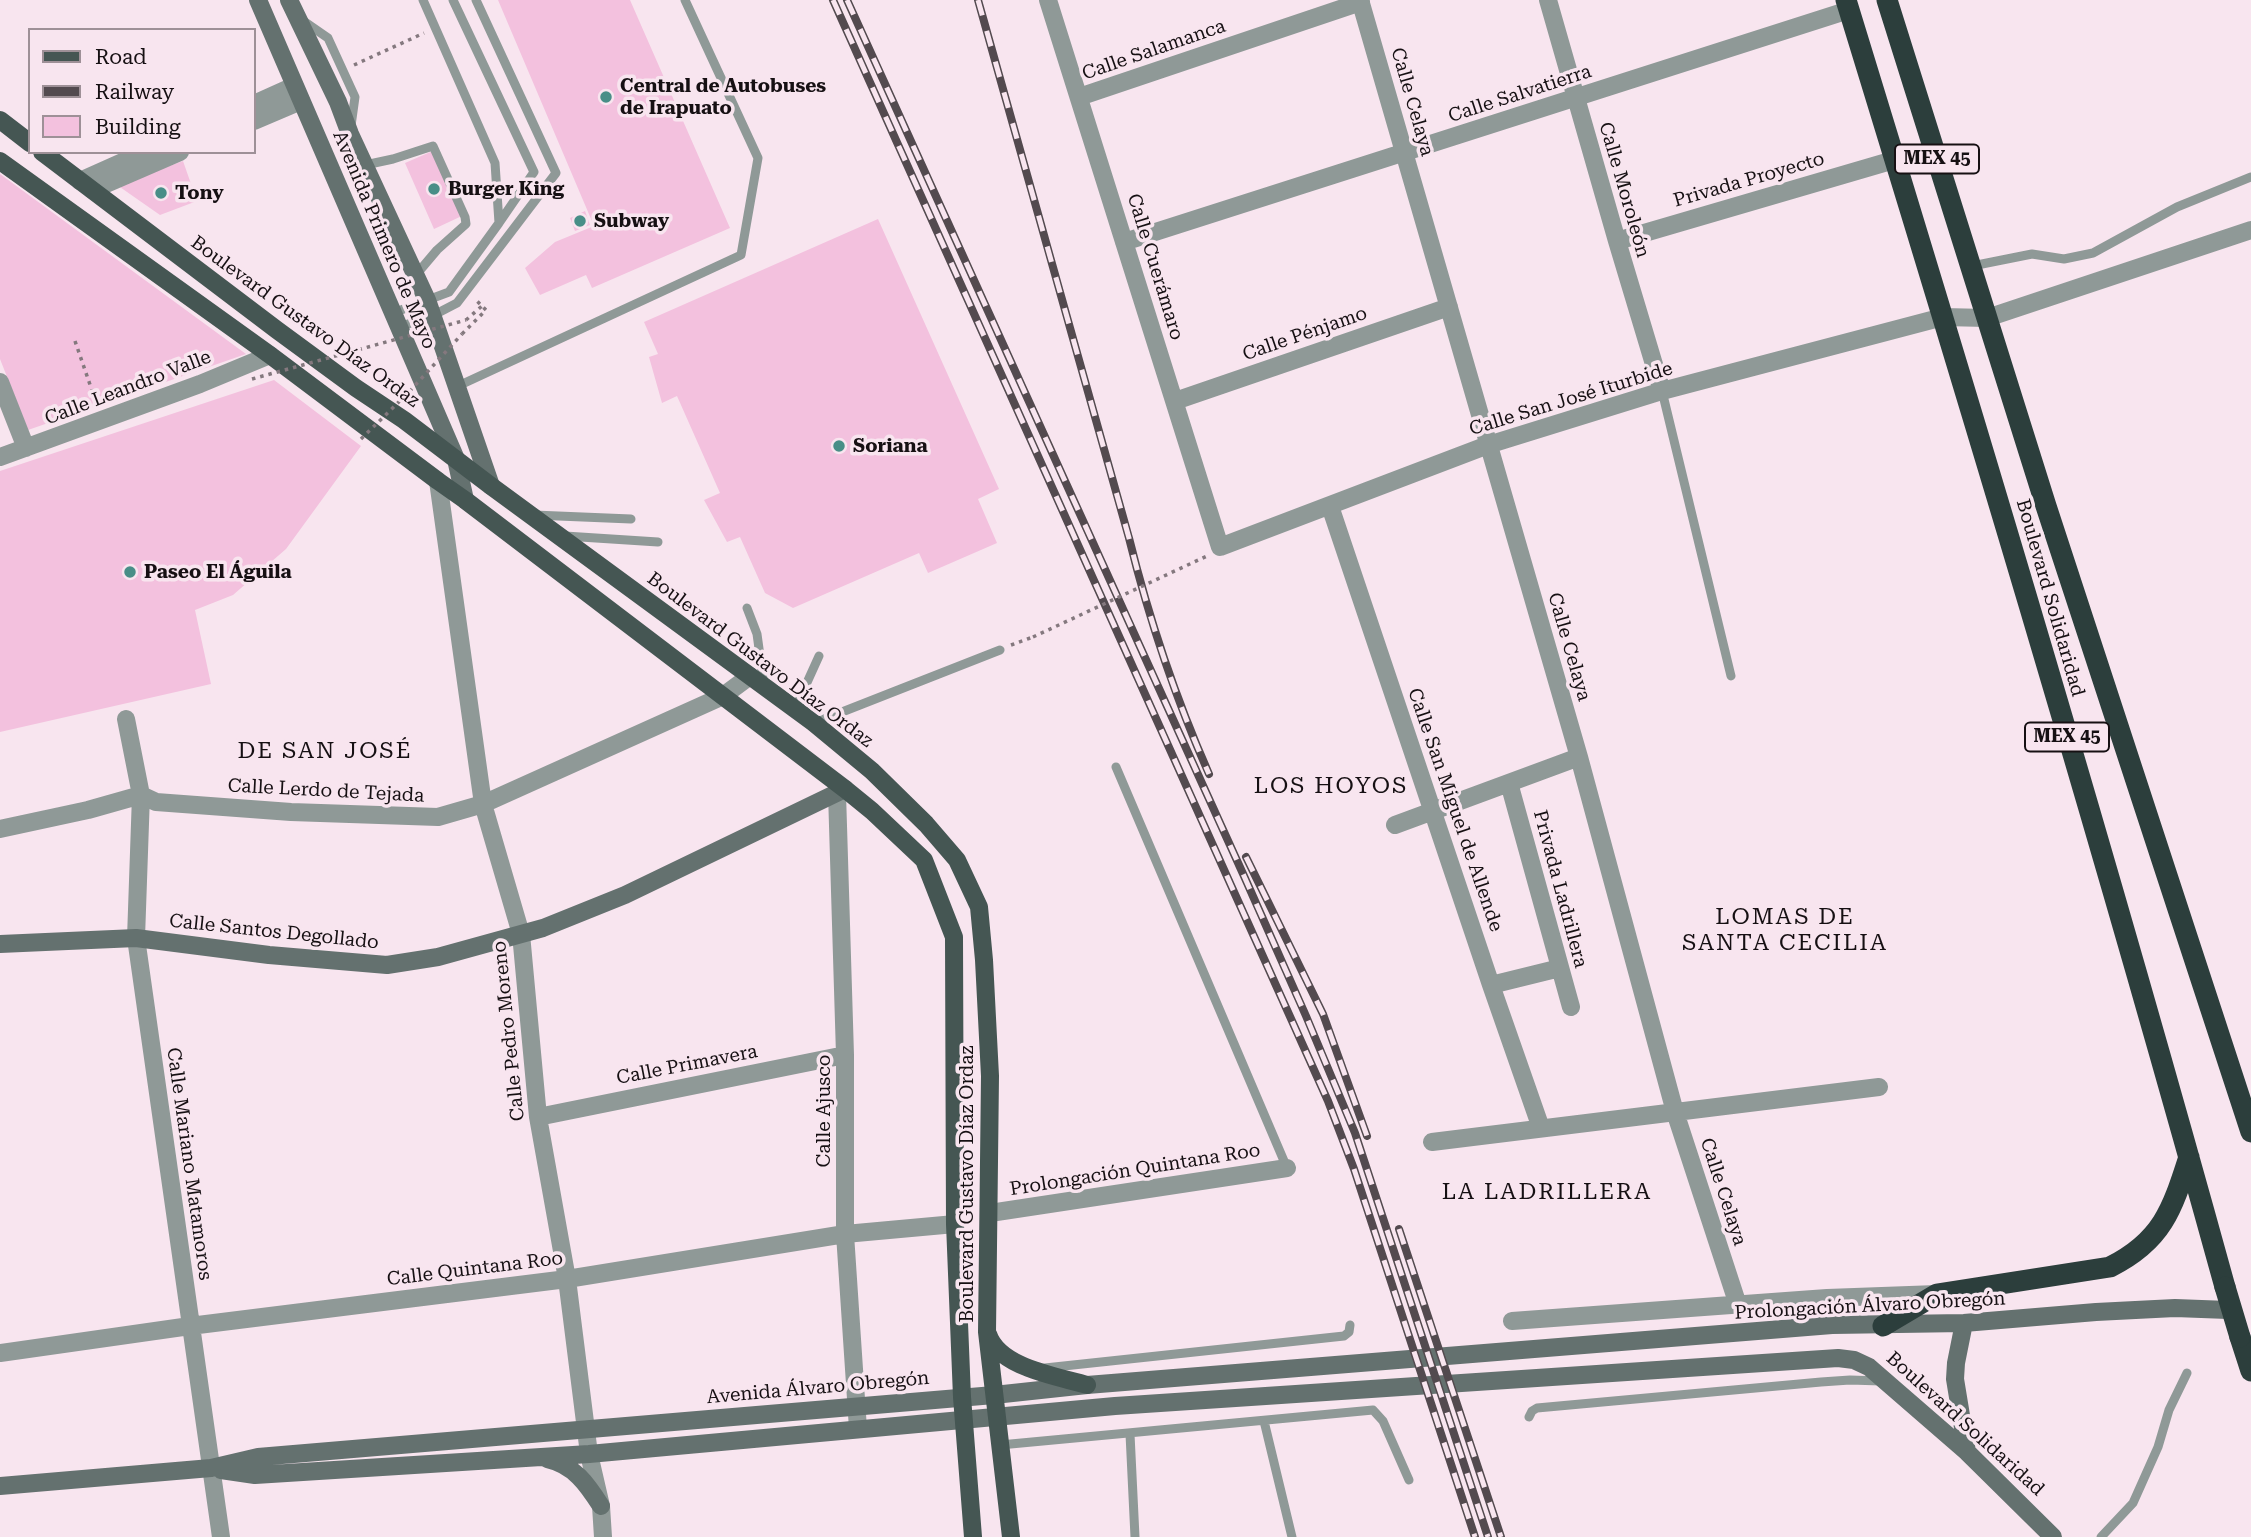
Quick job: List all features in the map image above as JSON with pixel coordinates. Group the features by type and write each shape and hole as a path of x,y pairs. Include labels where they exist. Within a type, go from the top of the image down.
{"highway":[{"name":"Boulevard Solidaridad","path":"1887,0 2111,706 2251,1132"},
{"name":"Boulevard Solidaridad","path":"1847,5 1943,317 2251,1371"},
{"path":"1883,1326 1937,1294 2110,1267 2133,1256 2150,1241 2164,1221 2177,1194 2189,1157"},
{"path":"2228,1310 2251,1317"}],"main road":[{"path":"0,120 28,141"},
{"name":"Boulevard Gustavo Díaz Ordaz","path":"45,154 277,330 404,420 814,723 872,771 926,824 957,860 979,907 984,960 990,1076 987,1332 1011,1537"},
{"name":"Boulevard Gustavo Díaz Ordaz","path":"0,161 465,499 723,696 841,791 872,811 924,860 954,937 956,1224 963,1419 972,1537"},
{"path":"987,1332 990,1339 1016,1364 1087,1385"}],"street":[{"name":"Avenida Primero de Mayo","path":"258,0 456,459 465,499"},
{"name":"Calle Cuerámaro","path":"1048,0 1175,401 1214,552"},
{"name":"Calle Moroleón","path":"1548,0 1662,391"},
{"name":"Calle Salamanca","path":"1079,97 1360,1"},
{"name":"Calle Celaya","path":"1360,1 1579,757 1675,1112 1738,1305"},
{"name":"Avenida Primero de Mayo","path":"292,5 430,308 491,486"},
{"name":"Calle Salvatierra","path":"1124,242 1576,98 1847,5"},
{"path":"256,104 298,93"},
{"path":"256,120 298,93"},
{"path":"86,186 142,154"},
{"path":"86,186 174,154"},
{"name":"Privada Proyecto","path":"1617,241 1894,160"},
{"name":"Calle San José Iturbide","path":"1214,552 1488,445 1662,391 1943,317 1987,318 2251,230"},
{"name":"Calle Pénjamo","path":"1175,401 1449,307"},
{"name":"Calle Leandro Valle","path":"0,457 200,384 270,355"},
{"path":"0,382 26,448"},
{"name":"Calle Pedro Moreno","path":"438,481 483,804 521,934 538,1117 567,1279 586,1428 601,1506 603,1537"},
{"name":"Calle San Miguel de Allende","path":"1330,506 1541,1128"},
{"name":"Calle Lerdo de Tejada","path":"0,829 88,810 141,795 156,802 277,811 438,817 483,804 757,681"},
{"name":"Calle Mariano Matamoros","path":"126,719 141,795 136,938 221,1537"},
{"path":"1395,825 1579,757"},
{"name":"Privada Ladrillera","path":"1509,783 1571,1007"},
{"name":"Calle Santos Degollado","path":"0,944 136,938 269,955 387,965 438,957 543,928 625,895 841,791"},
{"name":"Calle Ajusco","path":"841,791 845,1234 858,1429"},
{"path":"1491,985 1560,968"},
{"name":"Calle Primavera","path":"538,1117 845,1055"},
{"path":"1432,1142 1879,1087"},
{"name":"Prolongación Quintana Roo","path":"990,1213 1287,1168"},
{"name":"Calle Quintana Roo","path":"0,1353 190,1326 567,1279 845,1234 956,1224"},
{"path":"1511,1321 1827,1298 1937,1294"},
{"path":"1827,1298 1832,1325"},
{"name":"Prolongación Álvaro Obregón","path":"1430,1358 1832,1325 1964,1323 2175,1308 2228,1310"},
{"path":"1964,1323 1955,1380 1968,1452"},
{"name":"Avenida Álvaro Obregón","path":"0,1486 211,1468 258,1457 1430,1358"},
{"name":"Boulevard Solidaridad","path":"1429,1385 1838,1358 1854,1360 1869,1367 1968,1452 2053,1537"},
{"name":"Avenida Álvaro Obregón","path":"211,1468 255,1475 540,1458 1115,1406 1429,1385"},
{"path":"540,1458 558,1461 583,1478 601,1506"}],"lane":[{"path":"422,0 495,163 499,223"},
{"path":"396,320 430,308 449,292 534,172 453,0"},
{"path":"396,320 430,308 457,303 555,173 476,0"},
{"path":"458,386 741,255 758,158 685,0"},
{"path":"292,5 328,37 343,70 355,97 350,134"},
{"path":"365,165 433,146 465,217 466,224 437,250 415,276"},
{"path":"1970,266 2032,254 2064,259 2093,253 2177,207 2251,177"},
{"path":"1662,391 1731,676"},
{"path":"531,515 631,519"},
{"path":"559,536 658,542"},
{"path":"747,608 757,634 757,681"},
{"path":"814,723 1000,650"},
{"path":"795,709 819,656"},
{"path":"1116,767 1287,1168"},
{"path":"1032,1370 1344,1336 1349,1332 1350,1325"},
{"path":"2101,1537 2133,1503 2186,1373"},
{"path":"1528,1417 1536,1408 1821,1382 1887,1382"},
{"path":"1000,1445 1373,1410 1383,1421 1409,1480"},
{"path":"1264,1421 1292,1537"},
{"path":"1130,1434 1135,1537"}],"path":[{"path":"343,70 435,27"},
{"path":"253,379 466,320 484,308 409,392 361,439"},
{"path":"75,341 103,420"},
{"path":"1000,650 1214,552"}],"building":[{"name":"Central de Autobuses de Irapuato","path":"498,0 630,0 730,228 592,288 586,275 540,295 525,268 555,242 594,226"},
{"name":"Burger King","path":"435,150 464,215 434,229 405,163"},
{"name":"Tony","path":"183,161 197,201 160,215 117,185"},
{"path":"0,174 246,354 28,430 0,359"},
{"name":"Subway","path":"585,211 590,225 575,231 570,218"},
{"name":"Soriana","path":"878,219 999,489 978,499 997,543 928,573 919,553 793,608 765,593 740,537 727,542 704,500 720,493 677,396 662,403 649,357 658,354 644,322"},
{"name":"Paseo El Águila","path":"274,380 361,446 286,549 233,595 195,610 211,684 0,732 0,471"}],"railway":[{"path":"833,0 1328,1101 1354,1169 1475,1537"},
{"path":"847,0 1244,876 1355,1133 1488,1537"},
{"path":"978,0 1145,598 1174,687 1209,774"},
{"path":"1246,857 1323,1014 1367,1136"},
{"path":"1399,1229 1501,1537"}],"place":[{"name":"Central de Autobuses de Irapuato","path":"606,97"},
{"name":"Burger King","path":"434,189"},
{"name":"Tony","path":"161,193"},
{"name":"Subway","path":"580,221"},
{"name":"Soriana","path":"839,446"},
{"name":"Paseo El Águila","path":"130,572"}],"district":[{"name":"DE SAN JOSÉ","path":"325,751"},
{"name":"LOS HOYOS","path":"1331,786"},
{"name":"LOMAS DE SANTA CECILIA","path":"1785,930"},
{"name":"LA LADRILLERA","path":"1547,1192"}]}
